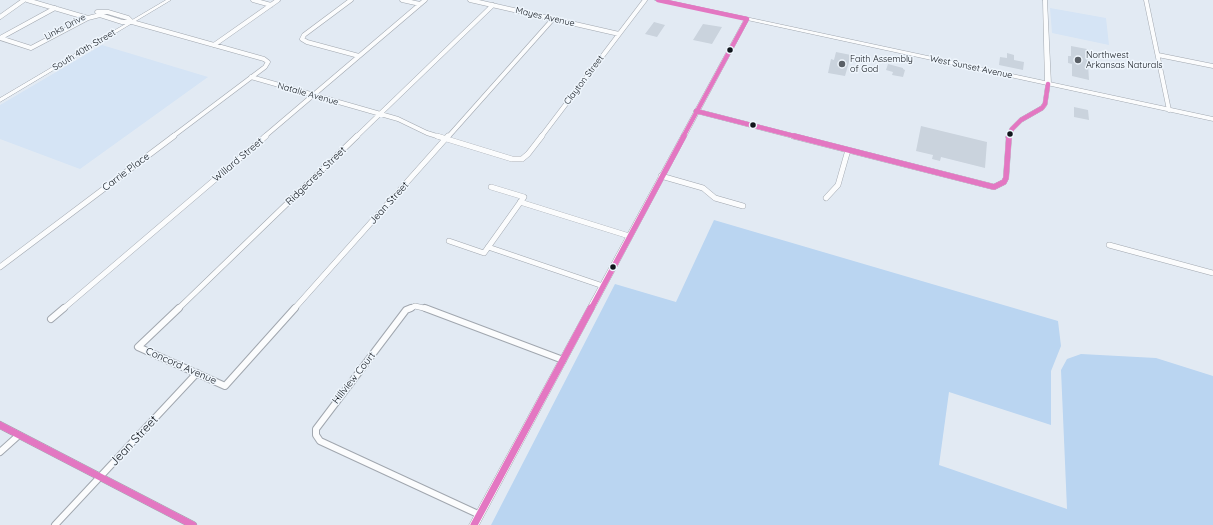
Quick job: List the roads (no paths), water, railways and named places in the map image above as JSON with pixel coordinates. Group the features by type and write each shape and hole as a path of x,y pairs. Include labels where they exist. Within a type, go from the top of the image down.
{"highway":[{"name":"West Sunset Avenue","path":"658,0 1213,119"}],"street":[{"path":"0,17 25,0 88,18"},
{"name":"South 40th Street","path":"0,100 169,0"},
{"path":"253,0 271,5"},
{"path":"214,45 278,0"},
{"path":"351,0 304,35 302,39 307,42 360,56"},
{"path":"402,0 420,4"},
{"name":"Willard Street","path":"51,319 425,0"},
{"name":"Mayes Avenue","path":"470,0 619,34"},
{"name":"Clayton Street","path":"522,159 528,154 645,0"},
{"path":"696,111 987,186 1000,185 1006,178 1010,133 1016,124 1037,112 1046,104 1048,84 1045,0"},
{"path":"1146,0 1169,110"},
{"name":"Ridgecrest Street","path":"138,347 493,5"},
{"path":"0,38 55,8"},
{"name":"Links Drive","path":"27,46 83,16 103,12 128,18 132,22"},
{"name":"Links Drive","path":"27,46 31,48 88,18 100,15 122,22 132,22"},
{"name":"Jean Street","path":"225,386 553,19"},
{"path":"474,525 696,111 747,19"},
{"path":"132,22 267,60 268,62 265,67 251,77"},
{"path":"0,38 27,46"},
{"path":"1158,55 1213,66"},
{"name":"Natalie Avenue","path":"251,77 398,119 420,130 512,159 522,159"},
{"name":"Carrie Place","path":"0,267 251,77"},
{"path":"826,198 838,185 848,150"},
{"path":"661,176 703,188 715,198 743,206"},
{"path":"449,241 484,253 524,197 491,187"},
{"path":"520,202 629,236"},
{"path":"1109,245 1213,273"},
{"path":"488,247 603,286"},
{"name":"Hillview Court","path":"480,515 320,441 316,435 316,429 406,310 415,306 426,308 563,360"},
{"name":"Concord Avenue","path":"138,347 225,386"},
{"name":"Jean Street","path":"55,525 197,373"},
{"path":"0,425 191,525"},
{"path":"0,452 19,434"}],"place":[{"name":"Northwest Arkansas Naturals","path":"1078,60"},
{"name":"Faith Assembly of God","path":"842,64"}]}
